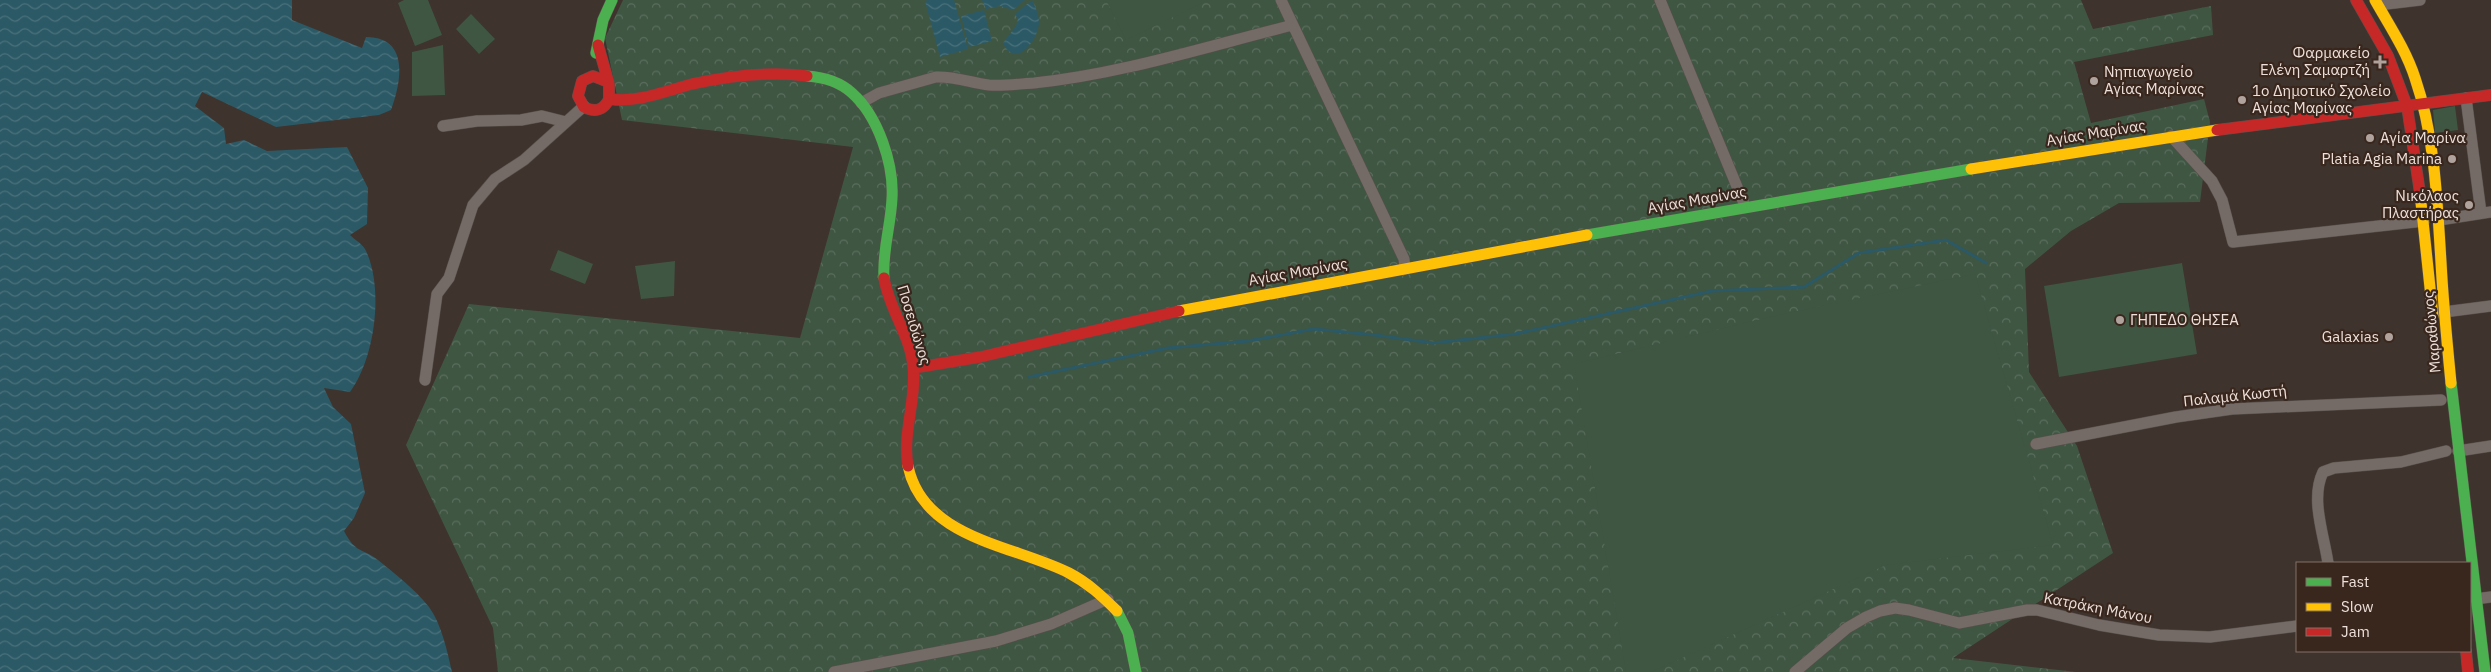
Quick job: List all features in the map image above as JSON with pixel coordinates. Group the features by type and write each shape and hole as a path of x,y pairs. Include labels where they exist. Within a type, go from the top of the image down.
{"street":[{"path":"587,78 598,45 603,20 612,0"},
{"path":"1281,0 1404,259 1405,268"},
{"path":"1660,0 1745,206"},
{"name":"Μαραθώνος","path":"2356,0 2388,56 2407,106 2424,221 2441,404"},
{"path":"2377,2 2420,0"},
{"name":"Μαραθώνος","path":"2377,2 2403,49 2424,103 2437,192 2449,451 2468,562"},
{"path":"861,103 879,93 936,77 990,85 1014,84 1101,72 1144,64 1293,25"},
{"path":"598,45 612,92 606,106 598,110 584,106 577,93 582,81 599,76 608,82"},
{"name":"Ποσειδώνος","path":"610,99 626,102 682,86 714,81 798,75 819,76 836,82 851,91 861,103 876,131 892,183 892,202 885,243 886,290 900,322 914,368 908,463 915,486 929,507 954,526 989,543 1075,575 1098,589 1124,623 1136,672"},
{"name":"Αγίας Μαρίνας","path":"914,368 980,357 1220,302 1745,206 2171,136 2491,94"},
{"path":"2439,220 2486,212 2466,98"},
{"path":"425,380 437,294 449,278 474,205 495,180 524,160 584,106"},
{"path":"443,126 477,121 521,120 542,116 566,122"},
{"path":"2171,136 2212,182 2222,200 2233,242 2424,221"},
{"path":"2444,312 2491,306"},
{"name":"Παλαμά Κωστή","path":"2036,444 2176,417 2232,409 2441,404"},
{"path":"2328,562 2317,499 2319,481 2323,472 2334,468 2401,462 2449,451 2491,446"},
{"name":"Μαραθώνος","path":"2471,576 2486,640 2485,672"},
{"path":"2475,599 2491,597"},
{"path":"834,672 996,641 1052,624 1108,600"},
{"name":"Κατράκη Μάνου","path":"1795,672 1848,628 1866,617 1895,608 1959,623 2027,610 2038,610 2128,630 2190,637 2296,626"},
{"path":"2466,652 2468,672"}],"green space":[{"path":"404,0 428,0 442,35 415,46 398,3"},
{"path":"623,0 2081,0 2093,29 2211,6 2213,35 2074,62 2091,123 2204,99 2210,122 2200,202 2119,203 2071,231 2025,269 2029,372 2077,446 2113,553 1953,658 2076,672 498,672 493,628 406,445 469,304 800,338 853,147 622,120 605,38"},
{"path":"1106,0 1201,0 1202,3 1126,40"},
{"path":"471,14 495,39 479,54 456,29"},
{"path":"443,45 445,95 412,96 412,52"},
{"path":"2455,106 2458,130 2435,133 2433,110"},
{"path":"558,250 593,264 585,284 550,270"},
{"path":"675,261 674,296 641,299 635,266"},
{"name":"ΓΗΠΕΔΟ ΘΗΣΕΑ","path":"2182,263 2197,354 2059,377 2044,286"},
{"path":"1975,274 2053,545 1886,565 1651,672 1626,672 1574,364 1770,317"}],"water":[{"path":"0,0 292,0 292,20 362,48 366,37 380,39 390,44 396,52 399,62 399,74 395,98 391,110 379,115 276,127 202,92 195,106 224,128 226,144 244,140 267,151 347,147 368,188 367,224 350,235 365,249 372,267 375,284 375,303 371,342 359,378 350,392 324,388 333,407 351,424 365,493 354,518 344,531 356,547 378,560 411,588 429,607 441,630 452,672 0,672"},
{"path":"954,0 968,49 940,57 925,1"},
{"path":"982,0 1025,0 1013,10 1000,6 986,9"},
{"path":"1032,0 1038,17 1038,30 1031,44 1020,53 1014,54 1008,51 1003,43 1016,26 1018,19 1015,14"},
{"path":"984,10 992,41 969,47 961,16"}],"waterway":[{"path":"1029,377 1168,348 1248,341 1314,329 1433,343 1515,334 1712,291 1804,287 1859,253 1946,240 1986,263"}],"traffic: fast":[{"path":"596,53 603,20 612,0"},
{"path":"807,76 831,81 852,93 870,114 877,127 887,156 892,185 891,208 884,258 884,278"},
{"path":"1587,235 1971,169"},
{"path":"2451,383 2485,672"},
{"path":"1117,611 1128,633 1136,672"}],"traffic: slow":[{"path":"2375,0 2407,58 2422,100 2427,122 2434,168 2451,383"},
{"path":"1971,169 2217,130"},
{"path":"2420,193 2433,316"},
{"path":"1179,311 1587,235"},
{"path":"908,466 917,490 932,510 951,525 998,546 1047,563 1069,573 1094,590 1117,611"}],"traffic: jam":[{"path":"2356,0 2388,56 2407,106 2420,193"},
{"path":"598,45 609,84 609,99 605,106 599,109 592,110 584,107 578,96 582,81 593,76 608,82"},
{"path":"610,99 641,98 692,84 735,77 764,74 807,76"},
{"path":"2217,130 2491,95"},
{"path":"884,278 890,300 908,344 913,366 913,391 907,441 908,466"},
{"path":"914,368 980,357 1179,311"},
{"path":"2466,652 2468,672"}],"place":[{"name":"Φαρμακείο Ελένη Σαμαρτζή","path":"2380,62"},
{"name":"Νηπιαγωγείο Αγίας Μαρίνας","path":"2094,81"},
{"name":"1ο Δημοτικό Σχολείο Αγίας Μαρίνας","path":"2242,100"},
{"name":"Αγία Μαρίνα","path":"2370,138"},
{"name":"Platia Agia Marina","path":"2452,159"},
{"name":"Νικόλαος Πλαστήρας","path":"2469,205"},
{"name":"ΓΗΠΕΔΟ ΘΗΣΕΑ","path":"2120,320"},
{"name":"Galaxias","path":"2389,337"}]}
